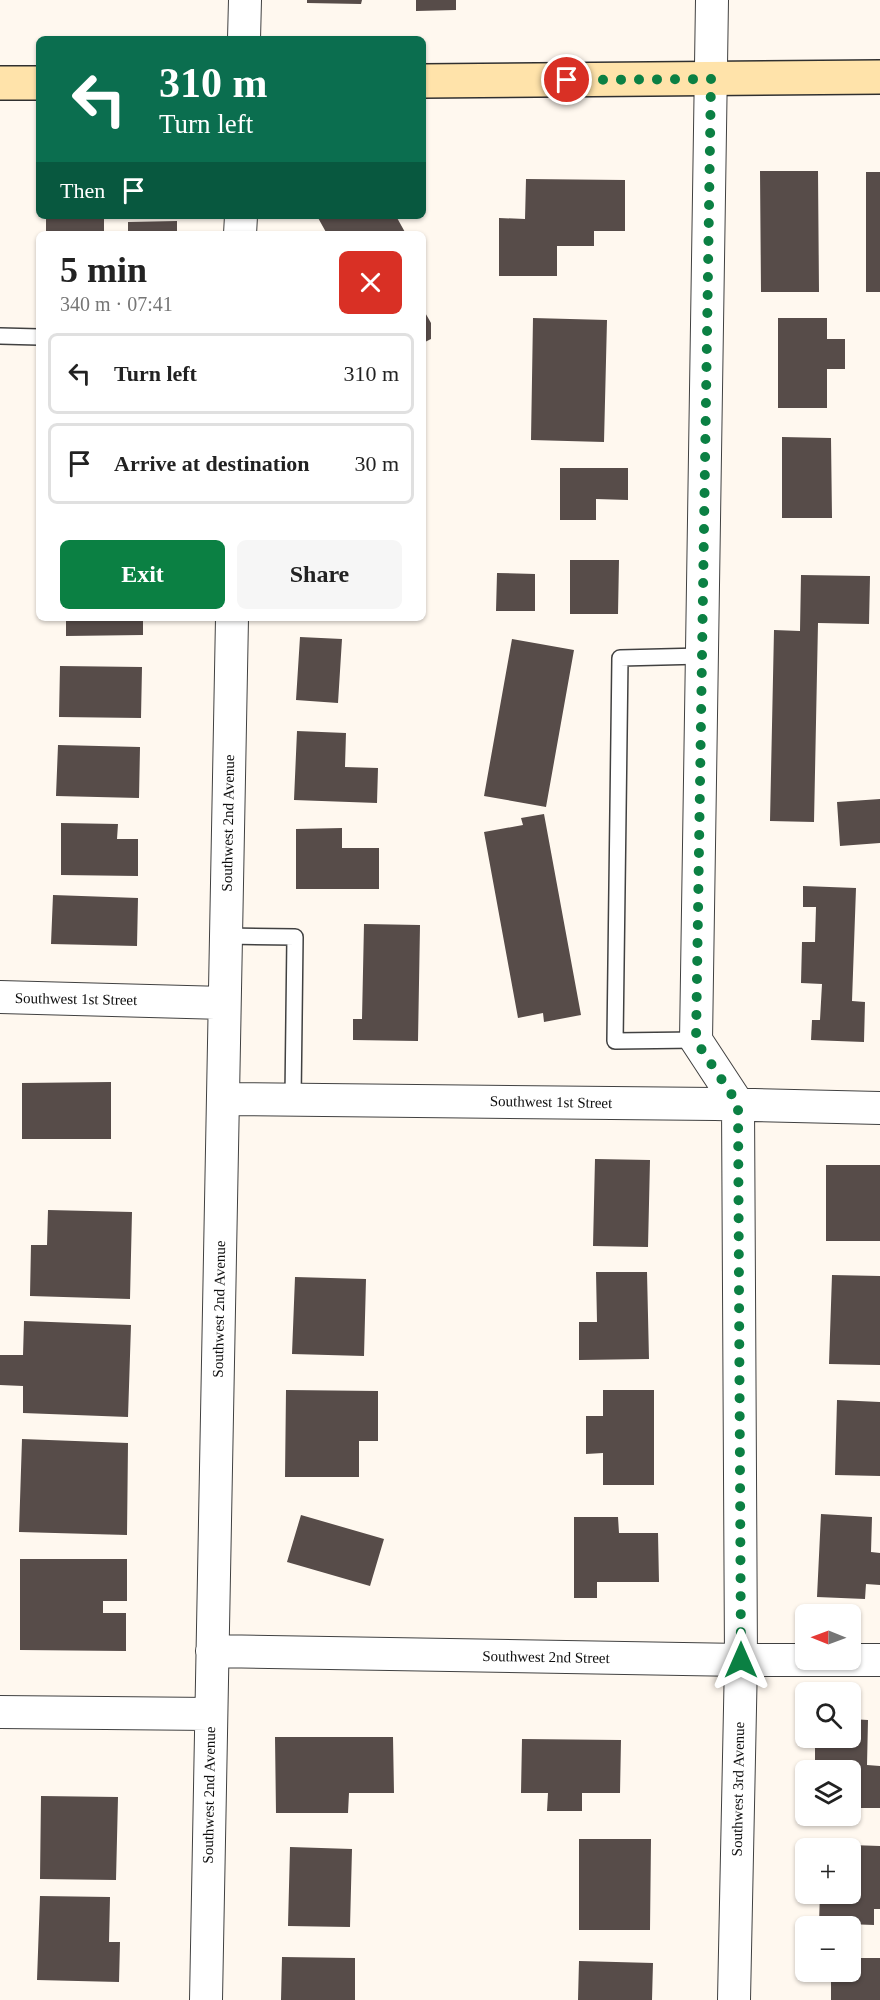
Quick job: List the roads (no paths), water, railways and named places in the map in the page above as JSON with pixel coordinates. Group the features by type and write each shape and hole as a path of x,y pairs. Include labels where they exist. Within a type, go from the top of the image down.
{"street":[{"path":"244,36 245,0"},
{"path":"712,0 696,1041 738,1104"},
{"path":"426,81 880,78"},
{"path":"0,83 36,83"},
{"name":"Southwest 2nd Avenue","path":"206,2000 232,621"},
{"name":"Southwest 1st Street","path":"0,997 224,1003"},
{"name":"Southwest 1st Street","path":"223,1099 738,1104 880,1108"},
{"name":"Southwest 3rd Avenue","path":"734,2000 741,1660 738,1104"},
{"name":"Southwest 2nd Street","path":"212,1651 741,1660 880,1660"},
{"path":"0,1712 211,1714"}],"lane":[{"path":"0,336 36,337"},
{"path":"696,1041 615,1041 620,658 702,656"},
{"path":"226,936 295,937 293,1099"}]}
